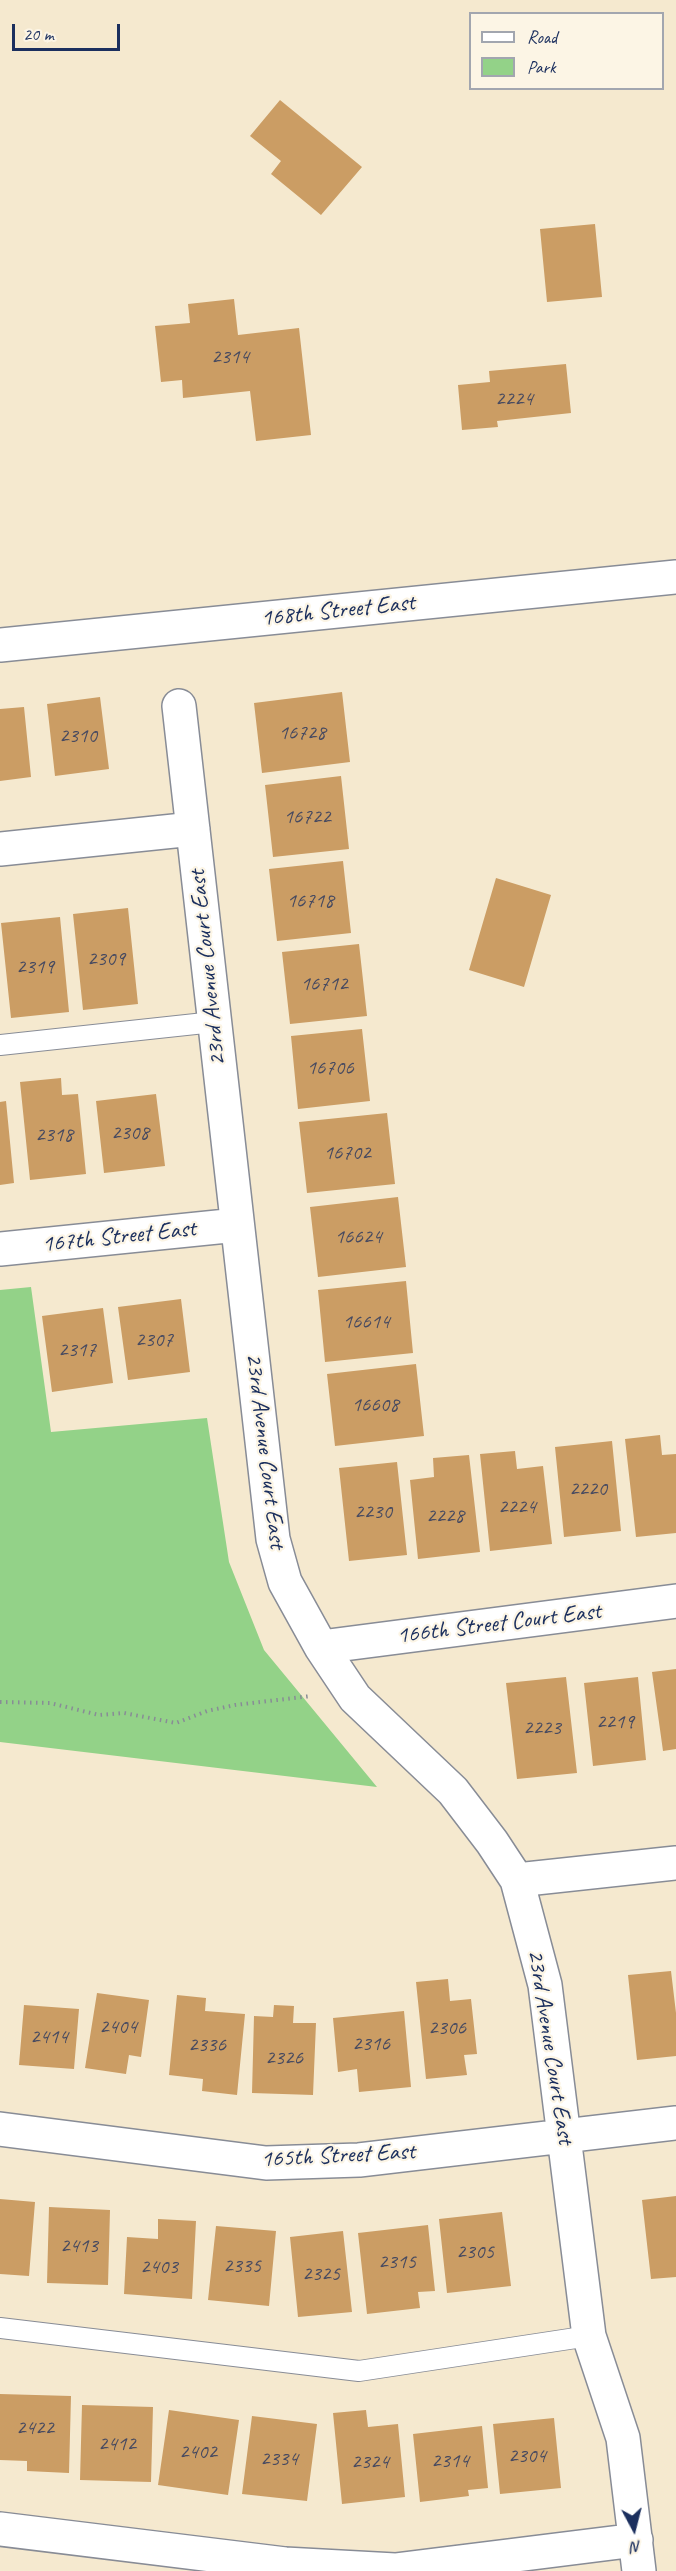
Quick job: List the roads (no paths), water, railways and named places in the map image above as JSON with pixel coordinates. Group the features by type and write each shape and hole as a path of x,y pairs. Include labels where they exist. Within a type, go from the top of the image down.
{"street":[{"name":"168th Street East","path":"0,645 676,577"},
{"name":"23rd Avenue Court East","path":"179,706 273,1539 285,1582 321,1647 350,1691 386,1729 453,1791 492,1842 517,1880 545,1985 566,2136 589,2336 623,2438 638,2556"},
{"path":"0,849 193,829"},
{"name":"167th Street East","path":"0,1249 237,1225"},
{"name":"166th Street Court East","path":"321,1647 676,1601"},
{"path":"517,1880 676,1863"},
{"name":"165th Street East","path":"0,2129 266,2163 359,2160 676,2123"},
{"path":"0,2529 285,2564 395,2570 638,2556"}],"lane":[{"path":"0,1045 214,1022"},
{"path":"0,2328 359,2371 589,2336"}]}
